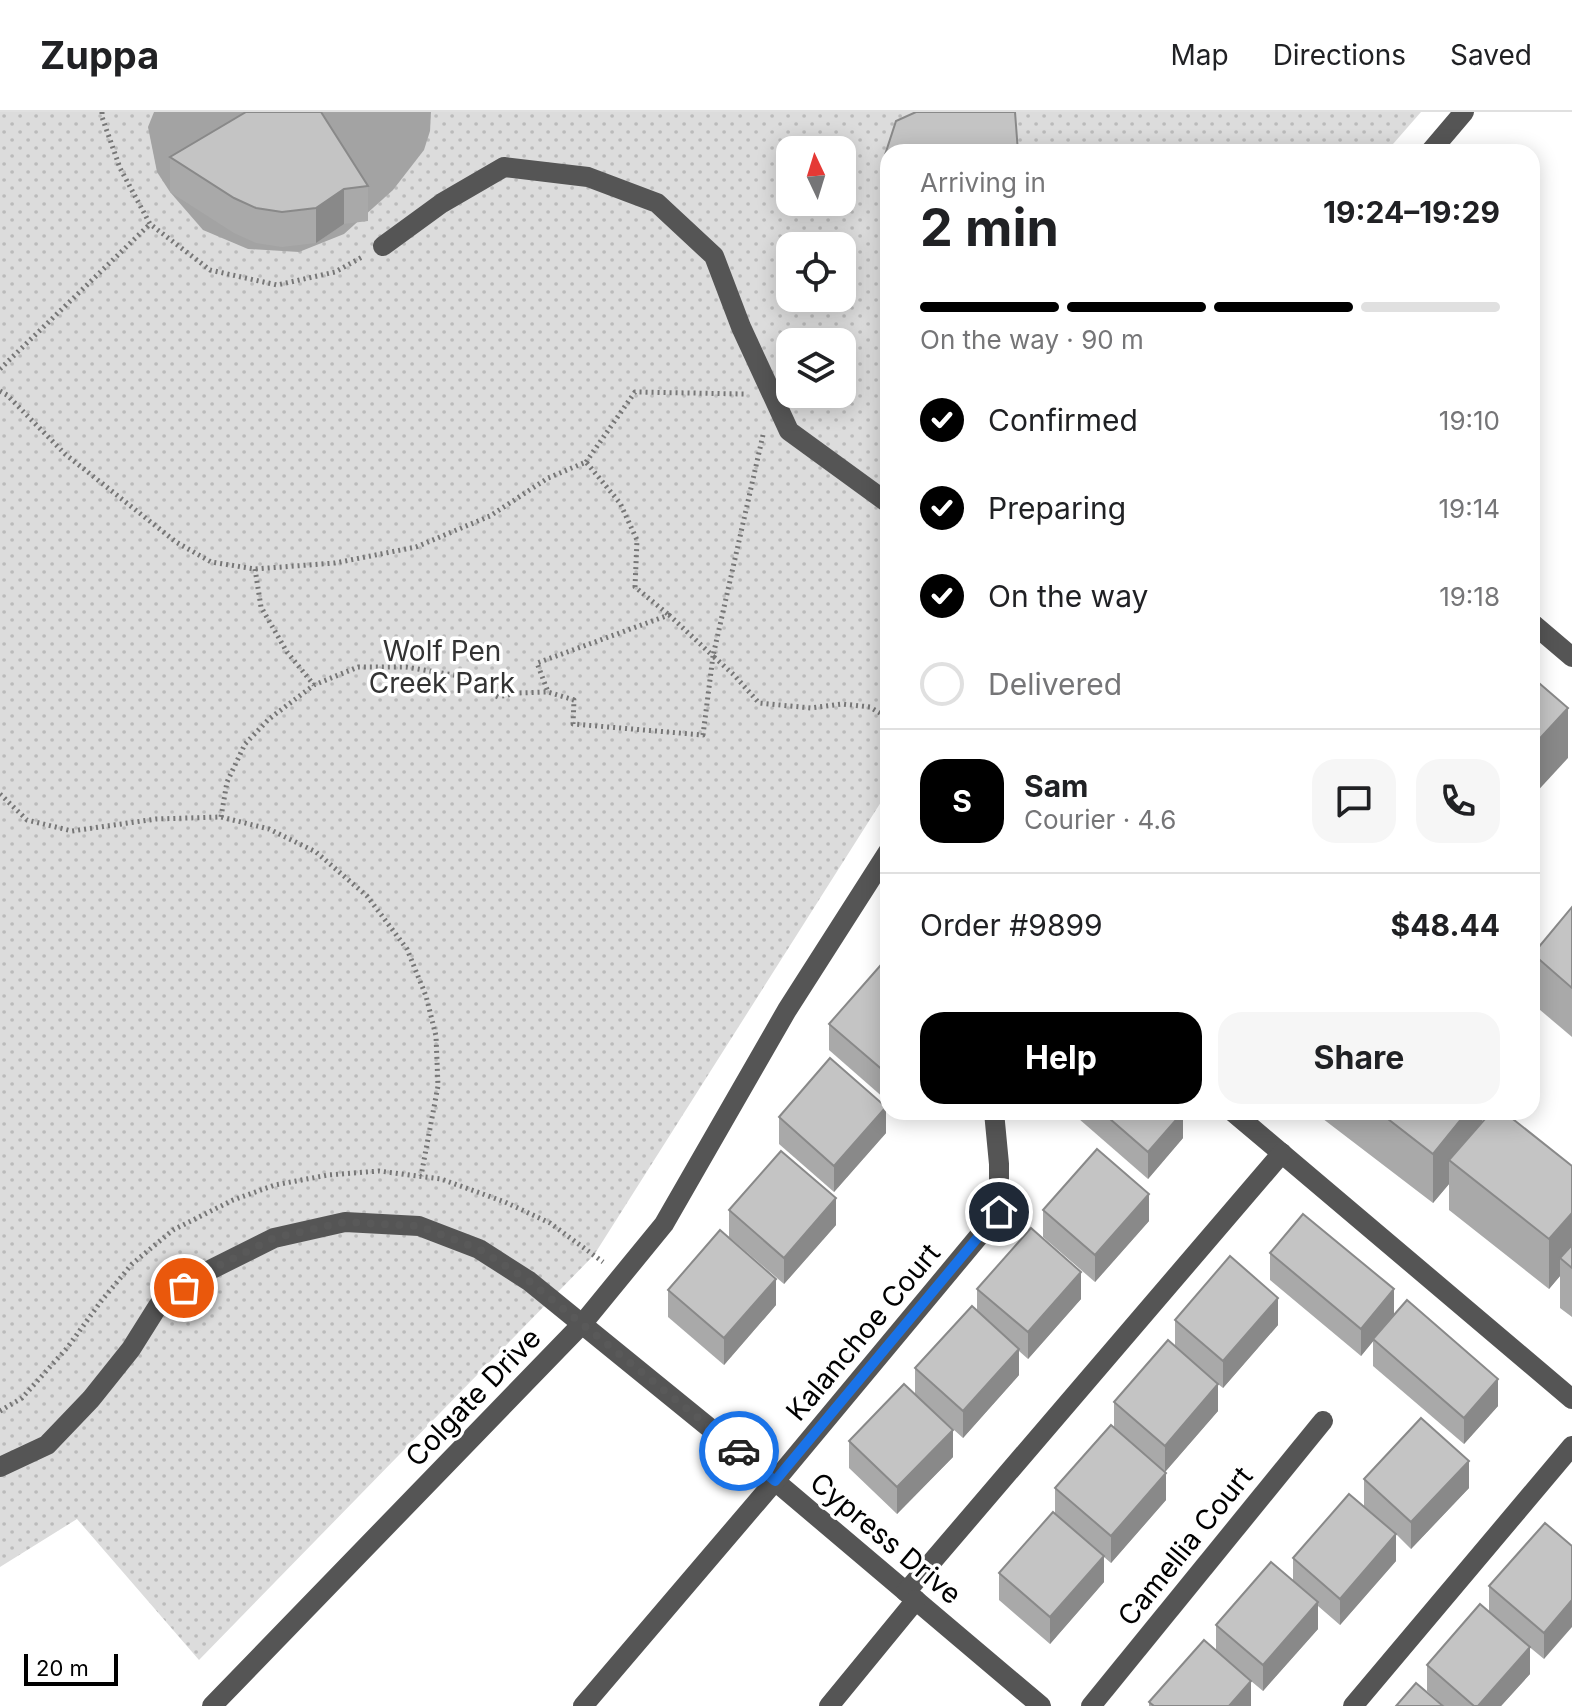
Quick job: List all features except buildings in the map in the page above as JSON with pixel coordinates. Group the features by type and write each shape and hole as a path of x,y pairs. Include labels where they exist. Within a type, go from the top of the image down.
{"street":[{"path":"1437,144 1464,112"},
{"path":"383,246 442,203 504,167 588,177 657,203 714,256 741,327 789,431 880,497"},
{"path":"1540,630 1572,657"},
{"name":"Colgate Drive","path":"212,1706 583,1323 664,1224 787,1010 880,865"},
{"name":"Kalanchoe Court","path":"583,1706 999,1212 995,1120"},
{"path":"1243,1120 1572,1399"},
{"path":"829,1706 911,1596 1282,1153"},
{"name":"Cypress Drive","path":"0,1467 47,1445 101,1387 131,1349 158,1306 210,1270 274,1238 345,1222 419,1226 479,1249 529,1281 775,1481 1041,1706"},
{"name":"Camellia Court","path":"1091,1706 1323,1421"},
{"path":"1353,1706 1572,1446"}],"path":[{"path":"102,112 120,168 150,224 210,270 277,285 335,272 383,246"},
{"path":"0,369 150,224"},
{"path":"0,391 65,454 176,542 211,562 255,569 335,563 416,547 490,516 548,478 586,462 635,392 772,395 713,656 703,735 573,724 574,700 548,692 498,697 454,675 406,667 358,667 314,685 269,719 245,744 227,782 221,817"},
{"path":"586,462 620,503 637,540 635,587 734,675 759,703 811,708 842,704 870,707 880,713"},
{"path":"255,569 261,607 287,652 314,685"},
{"path":"548,692 537,663 669,615"},
{"path":"0,794 27,820 72,831 156,819 221,817 269,829 316,852 367,896 407,949 426,996 436,1036 438,1086 421,1176"}],"green space":[{"name":"Wolf Pen Creek Park","path":"0,112 1421,112 1393,144 880,144 880,804 594,1255 199,1660 77,1519 0,1567"}],"shaded area":[{"path":"154,112 431,112 430,131 424,150 393,190 344,234 299,252 248,249 203,230 157,172 148,127"}],"way so far":[{"path":"184,1288 210,1270 274,1238 345,1222 419,1226 479,1249 529,1281 739,1451"}],"route":[{"path":"739,1451 775,1481 999,1212"}]}
